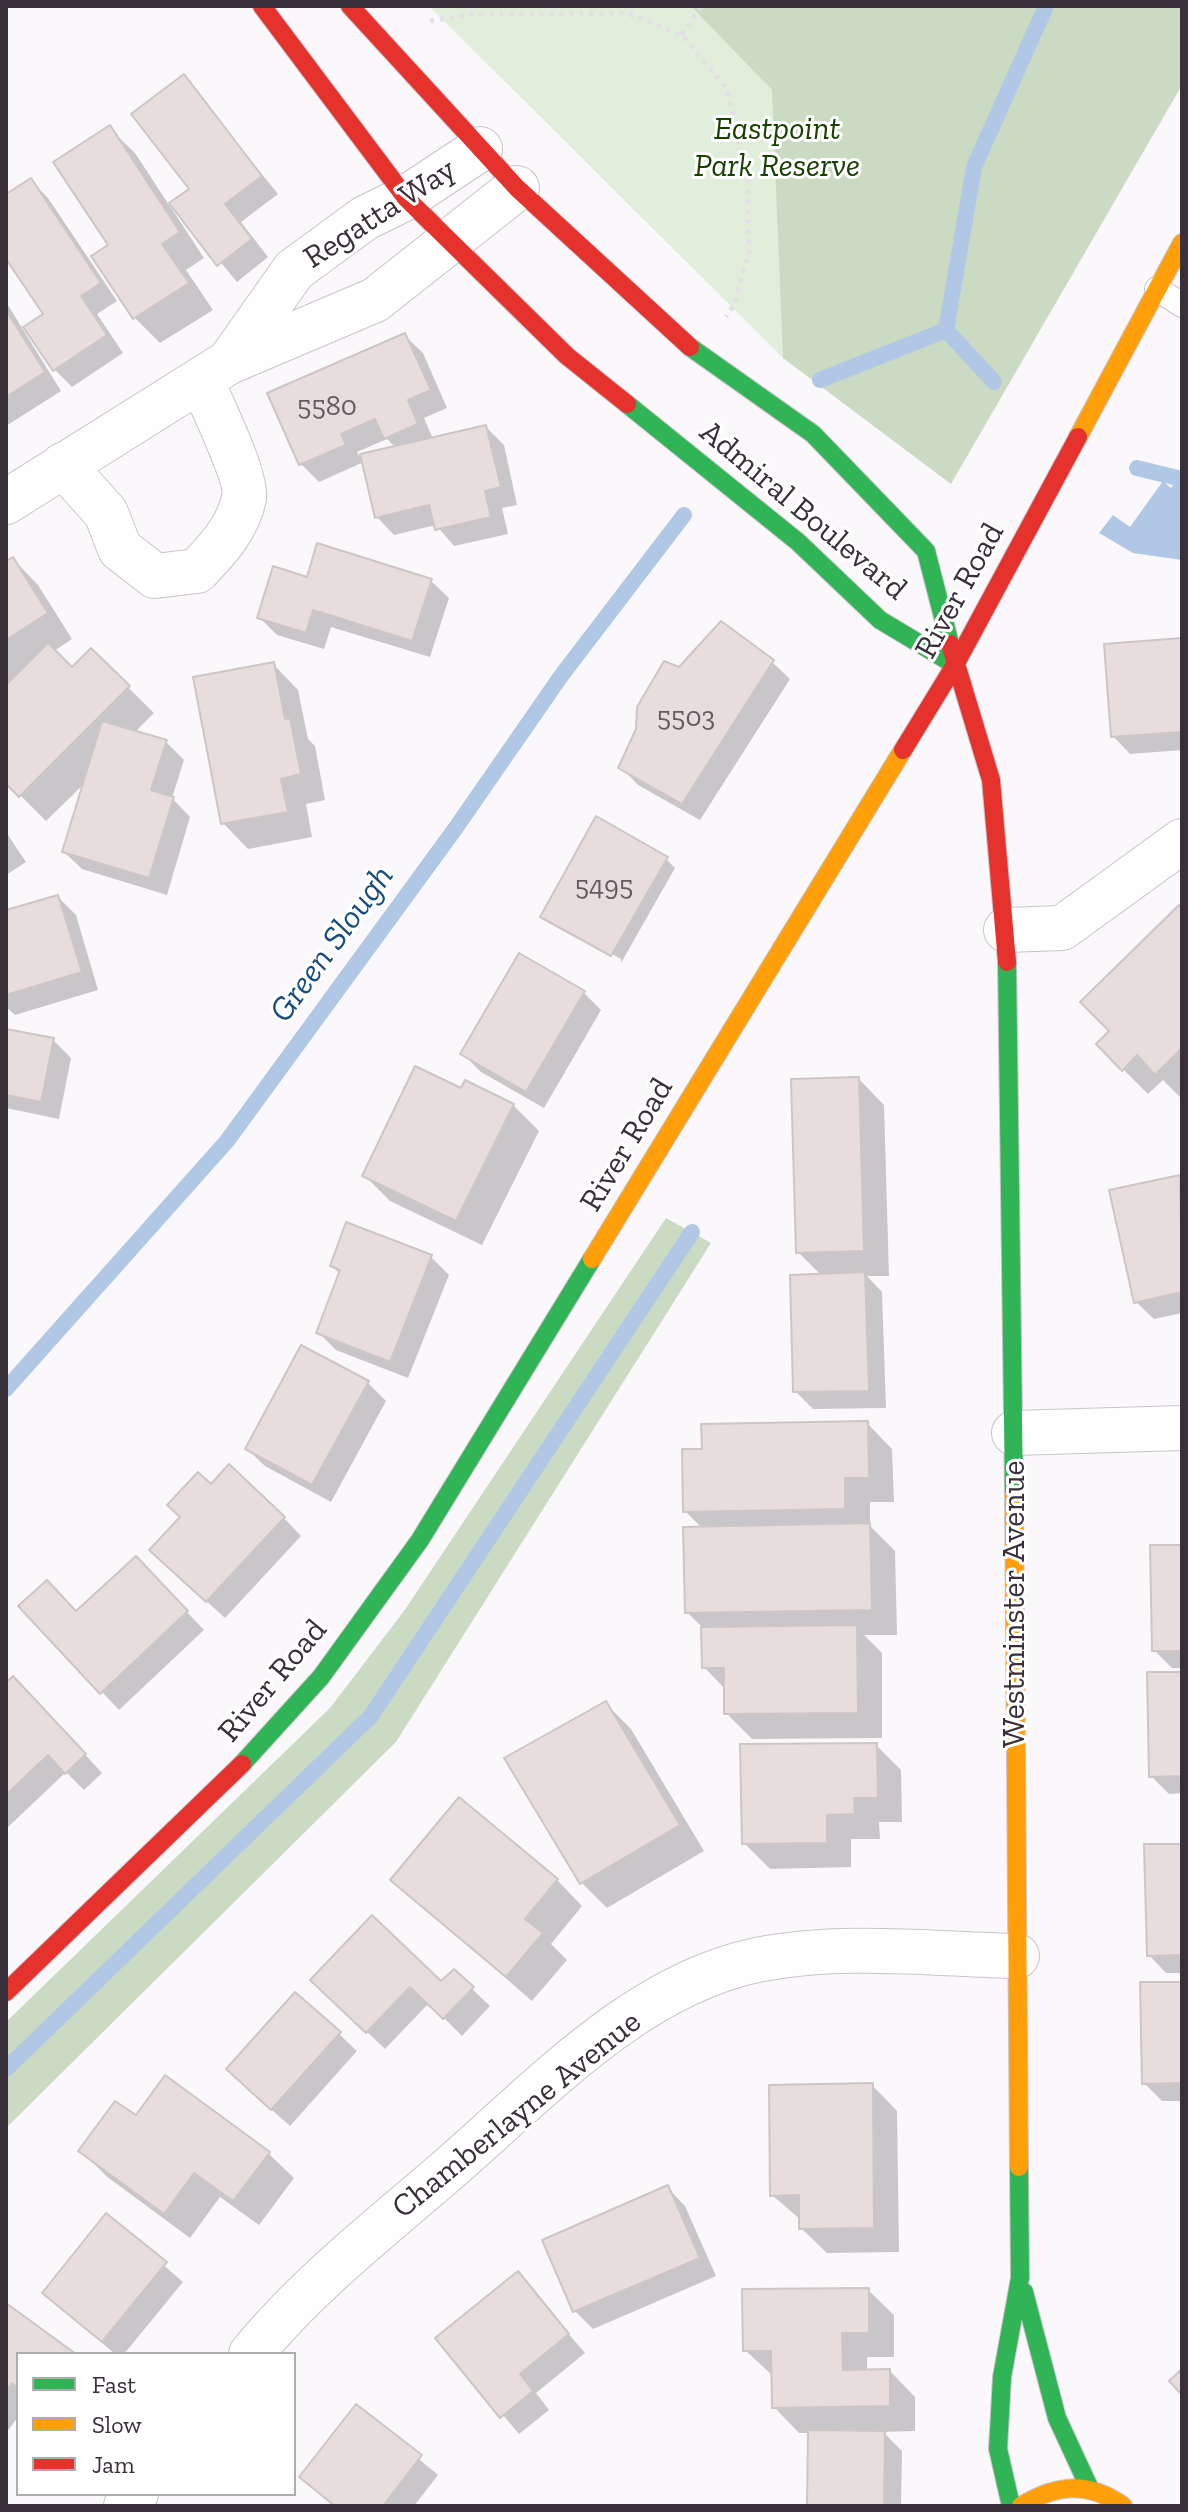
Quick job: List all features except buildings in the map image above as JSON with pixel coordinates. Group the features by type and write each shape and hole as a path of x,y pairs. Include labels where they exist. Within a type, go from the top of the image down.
{"street":[{"name":"Admiral Boulevard","path":"262,6 406,198 567,356 798,542 880,620 955,665"},
{"name":"Admiral Boulevard","path":"350,6 517,188 698,354 813,434 926,551 955,665"},
{"name":"Regatta Way","path":"215,372 294,270 365,218 406,198 480,149"},
{"name":"Regatta Way","path":"6,502 215,372 375,300 517,188"},
{"name":"River Road","path":"6,1992 233,1774 321,1677 420,1540 955,665 1182,243"},
{"path":"63,465 106,513 120,549 155,576 197,571 229,536 245,496 226,437 215,372"},
{"name":"Westminster Avenue","path":"955,665 991,780 1006,930 1014,1433 1020,2278"},
{"path":"1006,930 1062,928 1182,841"},
{"path":"1014,1433 1182,1428"},
{"name":"Chamberlayne Avenue","path":"253,2352 315,2288 390,2220 599,2040 705,1976 757,1960 819,1953 1017,1956"},
{"path":"1020,2278 1057,2418 1089,2487"},
{"path":"1011,2506 998,2449 1002,2377 1020,2278"},
{"path":"1021,2506 1042,2492 1066,2485 1089,2487 1111,2495 1123,2506"}],"lane":[{"path":"1157,289 1182,305"}],"path":[{"path":"682,35 701,6"},
{"path":"426,22 445,16 475,14 627,13 682,35 727,89 748,181 749,252 734,305 723,321"}],"green space":[{"name":"Eastpoint Park Reserve","path":"429,6 976,6 901,230 783,358"},
{"path":"691,6 1182,6 1182,85 951,484 783,358 772,90"},
{"path":"666,1218 711,1243 396,1742 6,2128 6,2022 330,1708 404,1611"}],"water":[{"path":"1182,472 1182,560 1133,553 1099,533 1113,515 1130,527 1163,481 1171,488"}],"waterway":[{"name":"Green Slough","path":"946,330 974,167 1046,6"},
{"path":"946,330 994,382"},
{"name":"Green Slough","path":"820,380 946,330"},
{"path":"1137,468 1182,479"},
{"name":"Green Slough","path":"6,1389 227,1141 455,829 561,676 684,515"},
{"path":"6,2069 371,1716 692,1232"}],"traffic: fast":[{"path":"690,347 813,434 926,551 950,644"},
{"path":"627,404 798,542 880,620 955,665"},
{"path":"1007,962 1014,1495"},
{"path":"242,1764 321,1677 420,1540 592,1259"},
{"path":"1011,2506 998,2449 1002,2377 1020,2278 1019,2167"},
{"path":"1024,2292 1057,2418 1089,2487"}],"traffic: slow":[{"path":"1078,437 1182,243"},
{"path":"592,1259 903,750"},
{"path":"1014,1495 1019,2167"},
{"path":"1021,2506 1047,2493 1072,2488 1097,2492 1123,2506"}],"traffic: jam":[{"path":"262,6 406,198 567,356 627,404"},
{"path":"350,6 517,188 690,347"},
{"path":"903,750 955,665 1078,437"},
{"path":"950,644 991,780 1007,962"},
{"path":"6,1992 242,1764"}]}
